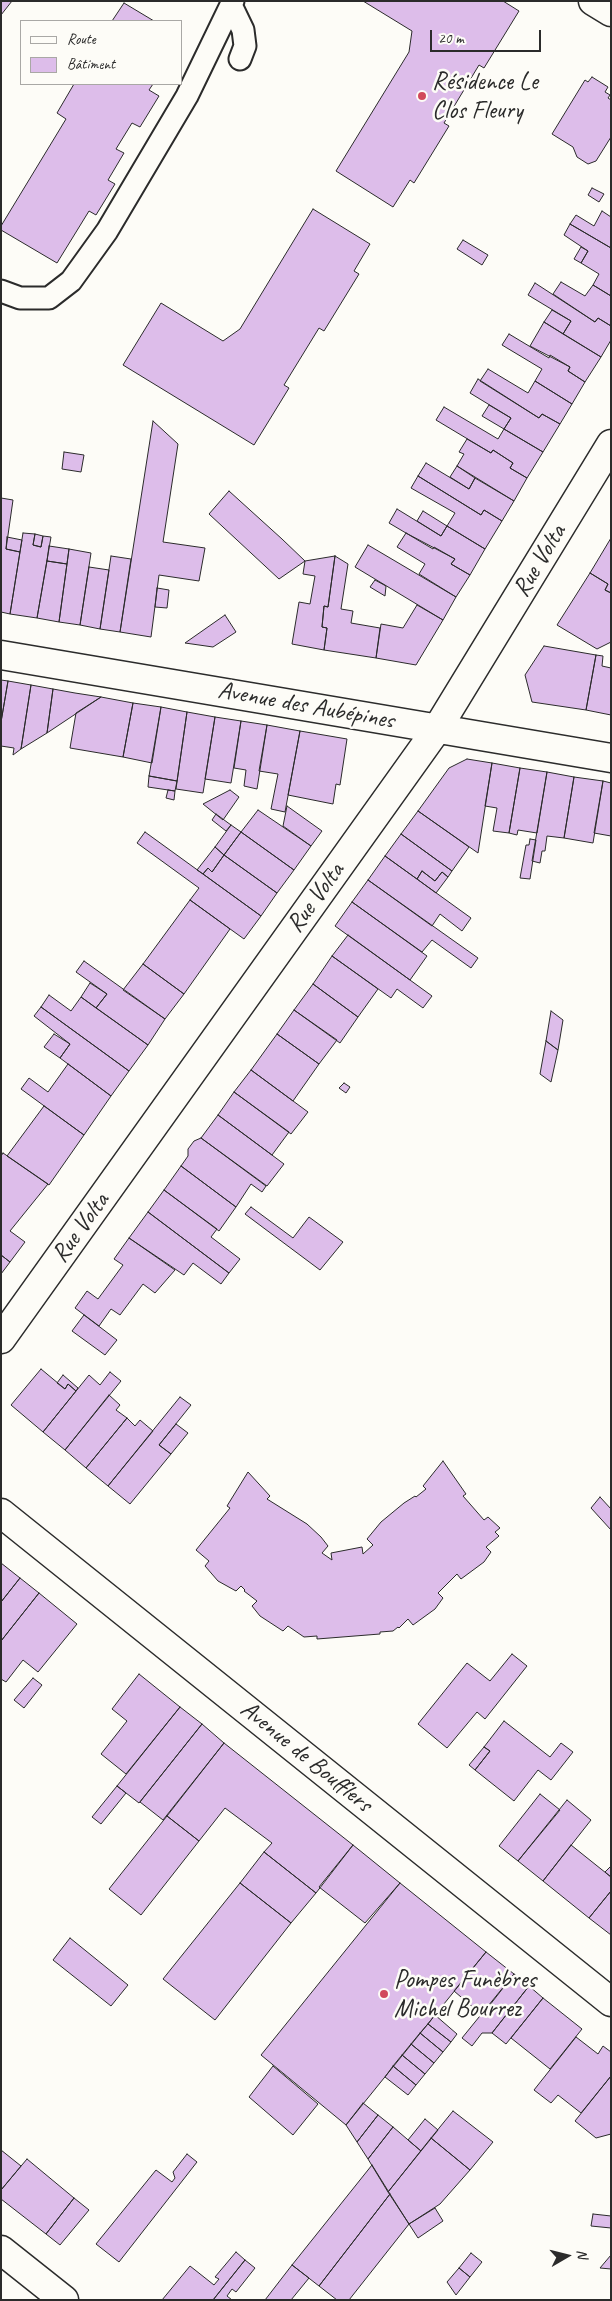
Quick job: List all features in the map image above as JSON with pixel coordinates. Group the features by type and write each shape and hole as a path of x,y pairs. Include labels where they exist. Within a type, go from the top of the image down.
{"street":[{"path":"593,1 611,12"},
{"name":"Rue Volta","path":"1,1339 436,729 611,444"},
{"name":"Avenue des Aubépines","path":"1,655 611,758"},
{"name":"Avenue de Boufflers","path":"1,1513 611,2002"},
{"path":"1,2250 64,2300"}],"lane":[{"path":"232,3 243,30 245,46 240,59"},
{"path":"1,291 20,298 49,298 71,281 107,231 187,96 232,3"}],"building":[{"path":"1,1 12,1 1,15"},
{"name":"Résidence Le Clos Fleury","path":"363,1 503,1 519,11 484,68 479,65 444,123 449,126 414,183 410,180 393,207 336,171 409,52 412,31"},
{"path":"124,3 152,20 113,20"},
{"path":"592,77 608,87 605,92 610,95 608,98 611,100 611,137 596,161 588,164 577,157 573,147 552,134 585,80 588,82"},
{"path":"73,85 152,85 149,90 159,96 140,127 132,123 116,149 124,153 108,180 115,184 96,215 89,211 57,263 1,230 1,226 66,119 57,113"},
{"path":"592,188 604,194 599,202 588,195"},
{"path":"313,209 370,244 354,271 359,274 324,331 319,328 284,385 289,388 254,445 123,365 161,303 223,341 240,329"},
{"path":"602,211 611,217 611,248 570,224 576,215 594,226"},
{"path":"570,224 611,248 611,296 593,285 599,274 581,263 588,251 564,235"},
{"path":"463,240 488,255 482,265 457,249"},
{"path":"581,247 588,251 581,263 574,259"},
{"path":"561,282 585,296 593,285 611,296 611,326 598,318 595,322 553,294"},
{"path":"535,283 595,322 598,318 611,326 611,340 601,357 563,334 571,321 528,295"},
{"path":"552,310 571,321 563,334 544,322"},
{"path":"544,322 601,357 585,382 568,371 570,367 530,346"},
{"path":"509,334 549,358 550,355 570,367 568,371 585,382 572,404 535,381 542,369 502,345"},
{"path":"488,369 528,393 535,381 572,404 560,424 542,414 539,418 480,381"},
{"path":"478,379 539,418 542,414 560,424 543,452 504,429 511,418 470,393"},
{"path":"489,405 511,418 504,429 482,416"},
{"path":"444,407 498,439 504,429 543,452 527,478 510,468 513,463 493,450 491,453 436,420"},
{"path":"153,421 178,444 163,542 205,548 199,581 159,575 151,637 120,632"},
{"path":"467,439 491,453 493,450 513,463 510,468 527,478 514,501 457,466 464,454 459,452"},
{"path":"64,452 84,455 81,472 62,469"},
{"path":"426,463 469,489 475,478 514,501 502,521 484,510 481,515 418,476"},
{"path":"457,466 475,478 469,489 450,477"},
{"path":"418,476 481,515 484,510 502,521 485,549 447,526 455,513 411,488"},
{"path":"229,491 305,561 279,579 209,514"},
{"path":"1,498 13,500 6,549 20,552 10,614 1,612"},
{"path":"397,509 441,536 447,526 485,549 470,575 451,564 455,559 434,547 433,549 389,523"},
{"path":"423,511 447,526 441,536 417,521"},
{"path":"23,533 35,534 33,545 41,547 43,536 51,537 37,618 10,614"},
{"path":"406,533 455,559 451,564 470,575 456,597 419,574 425,564 397,547"},
{"path":"35,534 43,536 41,547 33,545"},
{"path":"7,537 22,540 20,552 6,549"},
{"path":"611,538 611,593 605,590 608,584 590,573"},
{"path":"368,545 456,597 443,620 355,567"},
{"path":"49,546 69,549 67,564 47,561"},
{"path":"69,549 91,553 80,625 59,622"},
{"path":"111,556 131,559 120,632 100,629"},
{"path":"335,556 348,564 341,609 353,611 351,623 380,628 376,658 324,650 327,628 322,627 324,606 328,607"},
{"path":"335,556 328,607 324,606 322,627 327,628 324,650 292,644 299,602 310,604 315,576 303,574 305,561"},
{"path":"47,561 67,564 59,622 37,618"},
{"path":"89,567 109,570 100,629 80,625"},
{"path":"590,573 608,584 605,590 611,593 611,642 597,649 557,625"},
{"path":"375,580 386,586 385,596 370,587"},
{"path":"157,588 169,590 167,608 155,607"},
{"path":"417,605 443,620 416,665 376,658 381,624 403,628"},
{"path":"225,615 236,632 213,647 185,643"},
{"path":"544,646 596,655 586,710 532,702 525,675"},
{"path":"596,655 603,656 602,666 611,668 611,715 586,710"},
{"path":"1,680 8,681 1,722"},
{"path":"8,681 31,685 21,749 13,755 14,748 1,746 1,722"},
{"path":"31,685 53,689 47,733 21,749"},
{"path":"53,689 75,693 101,697 47,733"},
{"path":"101,697 133,703 123,757 70,748 76,713"},
{"path":"133,703 161,707 152,763 123,757"},
{"path":"161,707 187,712 177,781 149,776"},
{"path":"187,712 215,717 203,793 176,789"},
{"path":"215,717 241,721 231,783 205,779"},
{"path":"241,721 267,725 257,789 244,786 246,770 234,768"},
{"path":"267,725 300,731 285,812 271,809 278,774 259,771"},
{"path":"300,731 347,739 340,785 336,784 333,804 288,795"},
{"path":"467,759 492,763 478,853 418,811 449,768"},
{"path":"492,763 520,768 509,833 493,831 497,808 485,806"},
{"path":"520,768 547,772 537,833 518,830 517,835 509,833"},
{"path":"547,772 574,777 564,838 547,836 545,851 542,851 540,863 532,861"},
{"path":"149,776 177,781 175,791 148,787"},
{"path":"574,777 603,781 593,843 564,838"},
{"path":"603,781 611,783 611,836 594,833"},
{"path":"168,790 175,791 174,800 166,798"},
{"path":"230,790 239,797 223,820 203,804"},
{"path":"287,806 322,831 311,846 283,826"},
{"path":"258,810 311,846 294,870 241,832"},
{"path":"418,811 469,847 452,871 401,834"},
{"path":"216,814 231,825 226,831 212,820"},
{"path":"231,825 241,832 224,855 215,847"},
{"path":"145,832 261,916 244,939 190,900 199,888 137,843"},
{"path":"241,832 294,870 277,893 224,855"},
{"path":"401,834 452,871 448,877 442,872 435,881 422,871 417,879 385,856"},
{"path":"530,839 536,840 530,879 520,878 526,845 529,845"},
{"path":"215,847 224,855 212,872 208,868 203,874 197,870"},
{"path":"224,855 277,893 261,916 203,874 208,868 212,872"},
{"path":"385,856 471,918 462,931 440,914 432,926 368,880"},
{"path":"422,871 435,881 442,872 448,877 436,893 417,879"},
{"path":"368,880 478,958 471,968 432,940 422,952 352,902"},
{"path":"190,900 230,929 184,994 143,964"},
{"path":"352,902 427,956 410,980 335,926"},
{"path":"348,935 432,996 423,1008 397,989 391,998 332,956"},
{"path":"332,956 378,989 358,1017 313,984"},
{"path":"84,961 165,1019 148,1045 96,1008 107,994 76,972"},
{"path":"143,964 184,994 165,1019 123,990"},
{"path":"90,983 107,994 96,1008 81,997"},
{"path":"313,984 358,1017 340,1043 294,1010"},
{"path":"49,995 71,1011 81,997 148,1045 129,1071 41,1007"},
{"path":"41,1007 129,1071 111,1096 60,1058 70,1044 34,1016"},
{"path":"294,1010 337,1040 319,1064 277,1034"},
{"path":"551,1011 563,1020 558,1050 546,1041"},
{"path":"54,1034 70,1044 60,1058 44,1047"},
{"path":"277,1034 319,1064 293,1101 251,1070"},
{"path":"546,1041 558,1050 551,1082 540,1074"},
{"path":"68,1064 111,1096 84,1135 21,1089 29,1078 48,1092"},
{"path":"251,1070 308,1112 291,1134 234,1092"},
{"path":"344,1083 350,1087 346,1093 339,1088"},
{"path":"234,1092 289,1132 272,1155 218,1115"},
{"path":"44,1106 84,1135 49,1185 7,1156"},
{"path":"218,1115 284,1164 267,1186 201,1138"},
{"path":"201,1138 266,1186 262,1192 251,1184 236,1207 181,1166 188,1156 188,1149 194,1141"},
{"path":"3,1153 48,1184 10,1231 25,1242 10,1262 1,1255 1,1156"},
{"path":"181,1166 236,1207 219,1231 164,1190"},
{"path":"164,1190 217,1229 211,1237 240,1259 229,1273 148,1212"},
{"path":"251,1207 293,1238 309,1217 343,1242 320,1270 245,1214"},
{"path":"148,1212 229,1273 221,1284 193,1263 184,1275 129,1238"},
{"path":"129,1238 175,1270 155,1293 143,1284 120,1315 111,1309 99,1326 75,1308 87,1291 98,1299 123,1265 114,1259"},
{"path":"1,1255 10,1262 1,1274"},
{"path":"84,1315 117,1340 105,1355 72,1331"},
{"path":"41,1369 65,1389 68,1384 76,1391 43,1432 11,1405"},
{"path":"110,1372 121,1381 65,1450 43,1432 89,1375 100,1385"},
{"path":"63,1375 78,1388 76,1391 68,1384 65,1389 57,1383"},
{"path":"109,1395 120,1405 116,1410 127,1418 86,1468 65,1450"},
{"path":"180,1397 191,1405 159,1445 171,1454 130,1504 108,1486"},
{"path":"127,1418 135,1426 140,1420 153,1431 108,1486 86,1468"},
{"path":"176,1424 188,1433 171,1454 159,1445"},
{"path":"443,1461 466,1494 463,1496 484,1520 488,1517 500,1528 495,1532 499,1536 486,1547 491,1552 484,1562 461,1579 457,1574 438,1593 443,1598 435,1609 413,1625 408,1619 399,1628 393,1631 380,1632 380,1634 317,1639 317,1636 304,1637 288,1626 283,1631 260,1616 252,1606 257,1601 244,1591 241,1586 236,1591 218,1581 205,1566 209,1561 196,1550 230,1508 227,1506 248,1472 270,1496 267,1499 307,1524 321,1537 328,1546 322,1553 332,1560 331,1553 362,1547 363,1554 373,1545 367,1539 381,1522 404,1503 426,1489 423,1486"},
{"path":"600,1497 611,1509 611,1530 591,1508"},
{"path":"1,1563 20,1578 1,1602"},
{"path":"20,1578 39,1593 1,1641 1,1602"},
{"path":"39,1593 77,1624 38,1672 23,1660 6,1682 1,1679 1,1641"},
{"path":"512,1654 527,1666 485,1719 477,1712 447,1748 418,1724 467,1663 490,1681"},
{"path":"139,1674 180,1707 126,1774 101,1754 127,1721 112,1709"},
{"path":"33,1678 42,1685 24,1708 14,1700"},
{"path":"180,1707 202,1724 139,1803 117,1786"},
{"path":"504,1721 550,1757 561,1743 573,1752 551,1780 538,1770 514,1801 475,1770 490,1751 484,1747"},
{"path":"202,1724 224,1743 163,1820 140,1802"},
{"path":"224,1743 353,1845 316,1893 264,1852 272,1843 225,1808 199,1841 167,1816"},
{"path":"484,1747 490,1751 475,1770 469,1765"},
{"path":"117,1786 126,1793 101,1824 92,1817"},
{"path":"540,1794 560,1810 518,1861 499,1846"},
{"path":"567,1800 591,1820 543,1881 518,1861"},
{"path":"167,1816 199,1841 141,1915 109,1889"},
{"path":"353,1845 400,1883 365,1923 319,1887"},
{"path":"571,1845 611,1877 611,1891 589,1918 543,1881"},
{"path":"264,1852 316,1893 291,1923 240,1883"},
{"path":"611,1866 611,1877 605,1872"},
{"path":"240,1883 291,1923 215,2020 163,1979"},
{"path":"400,1883 486,1952 346,2125 261,2055"},
{"path":"611,1891 611,1935 589,1918"},
{"path":"70,1938 128,1985 111,2006 53,1960"},
{"path":"486,1952 514,1974 482,2015 454,1991"},
{"path":"514,1974 529,1986 492,2033 482,2033 472,2046 462,2038"},
{"path":"529,1986 543,1998 506,2044 492,2033"},
{"path":"543,1998 582,2029 550,2069 511,2038"},
{"path":"435,2015 457,2034 451,2042 428,2024"},
{"path":"428,2024 451,2042 443,2052 420,2033"},
{"path":"420,2033 443,2052 434,2063 411,2044"},
{"path":"576,2037 598,2054 603,2046 611,2052 611,2076 581,2113 558,2095 551,2103 534,2090"},
{"path":"411,2044 434,2063 425,2074 402,2055"},
{"path":"402,2055 425,2074 416,2085 393,2066"},
{"path":"273,2066 318,2104 293,2135 249,2097"},
{"path":"393,2066 416,2085 408,2095 385,2077"},
{"path":"611,2076 611,2134 596,2138 575,2121"},
{"path":"363,2103 378,2115 357,2142 346,2125"},
{"path":"453,2111 493,2142 470,2170 431,2138"},
{"path":"378,2115 393,2127 368,2159 357,2142"},
{"path":"425,2119 438,2130 421,2151 408,2140"},
{"path":"393,2127 421,2151 388,2192 368,2159"},
{"path":"431,2138 470,2170 440,2204 409,2224 388,2192"},
{"path":"1,2150 21,2166 1,2190"},
{"path":"187,2154 197,2162 119,2262 96,2244 156,2170 172,2182 175,2178 173,2172"},
{"path":"27,2159 74,2198 46,2234 1,2199 1,2190"},
{"path":"372,2165 390,2194 319,2286 292,2265"},
{"path":"390,2194 409,2224 349,2300 337,2300 319,2286"},
{"path":"74,2198 89,2210 60,2245 46,2234"},
{"path":"435,2208 443,2221 418,2238 409,2224"},
{"path":"593,2214 611,2216 611,2228 591,2226"},
{"path":"236,2252 245,2260 213,2300 162,2300 190,2266 214,2285 219,2279 215,2277"},
{"path":"471,2253 482,2262 470,2277 459,2268"},
{"path":"611,2255 611,2269 600,2268"},
{"path":"245,2260 255,2268 236,2292 232,2289 227,2296 232,2300 213,2300"},
{"path":"292,2265 309,2278 291,2300 265,2300"},
{"path":"459,2268 470,2277 456,2295 447,2282"}],"place":[{"name":"Résidence Le Clos Fleury","path":"422,96"},
{"name":"Pompes Funèbres Michel Bourrez","path":"384,1994"}]}
